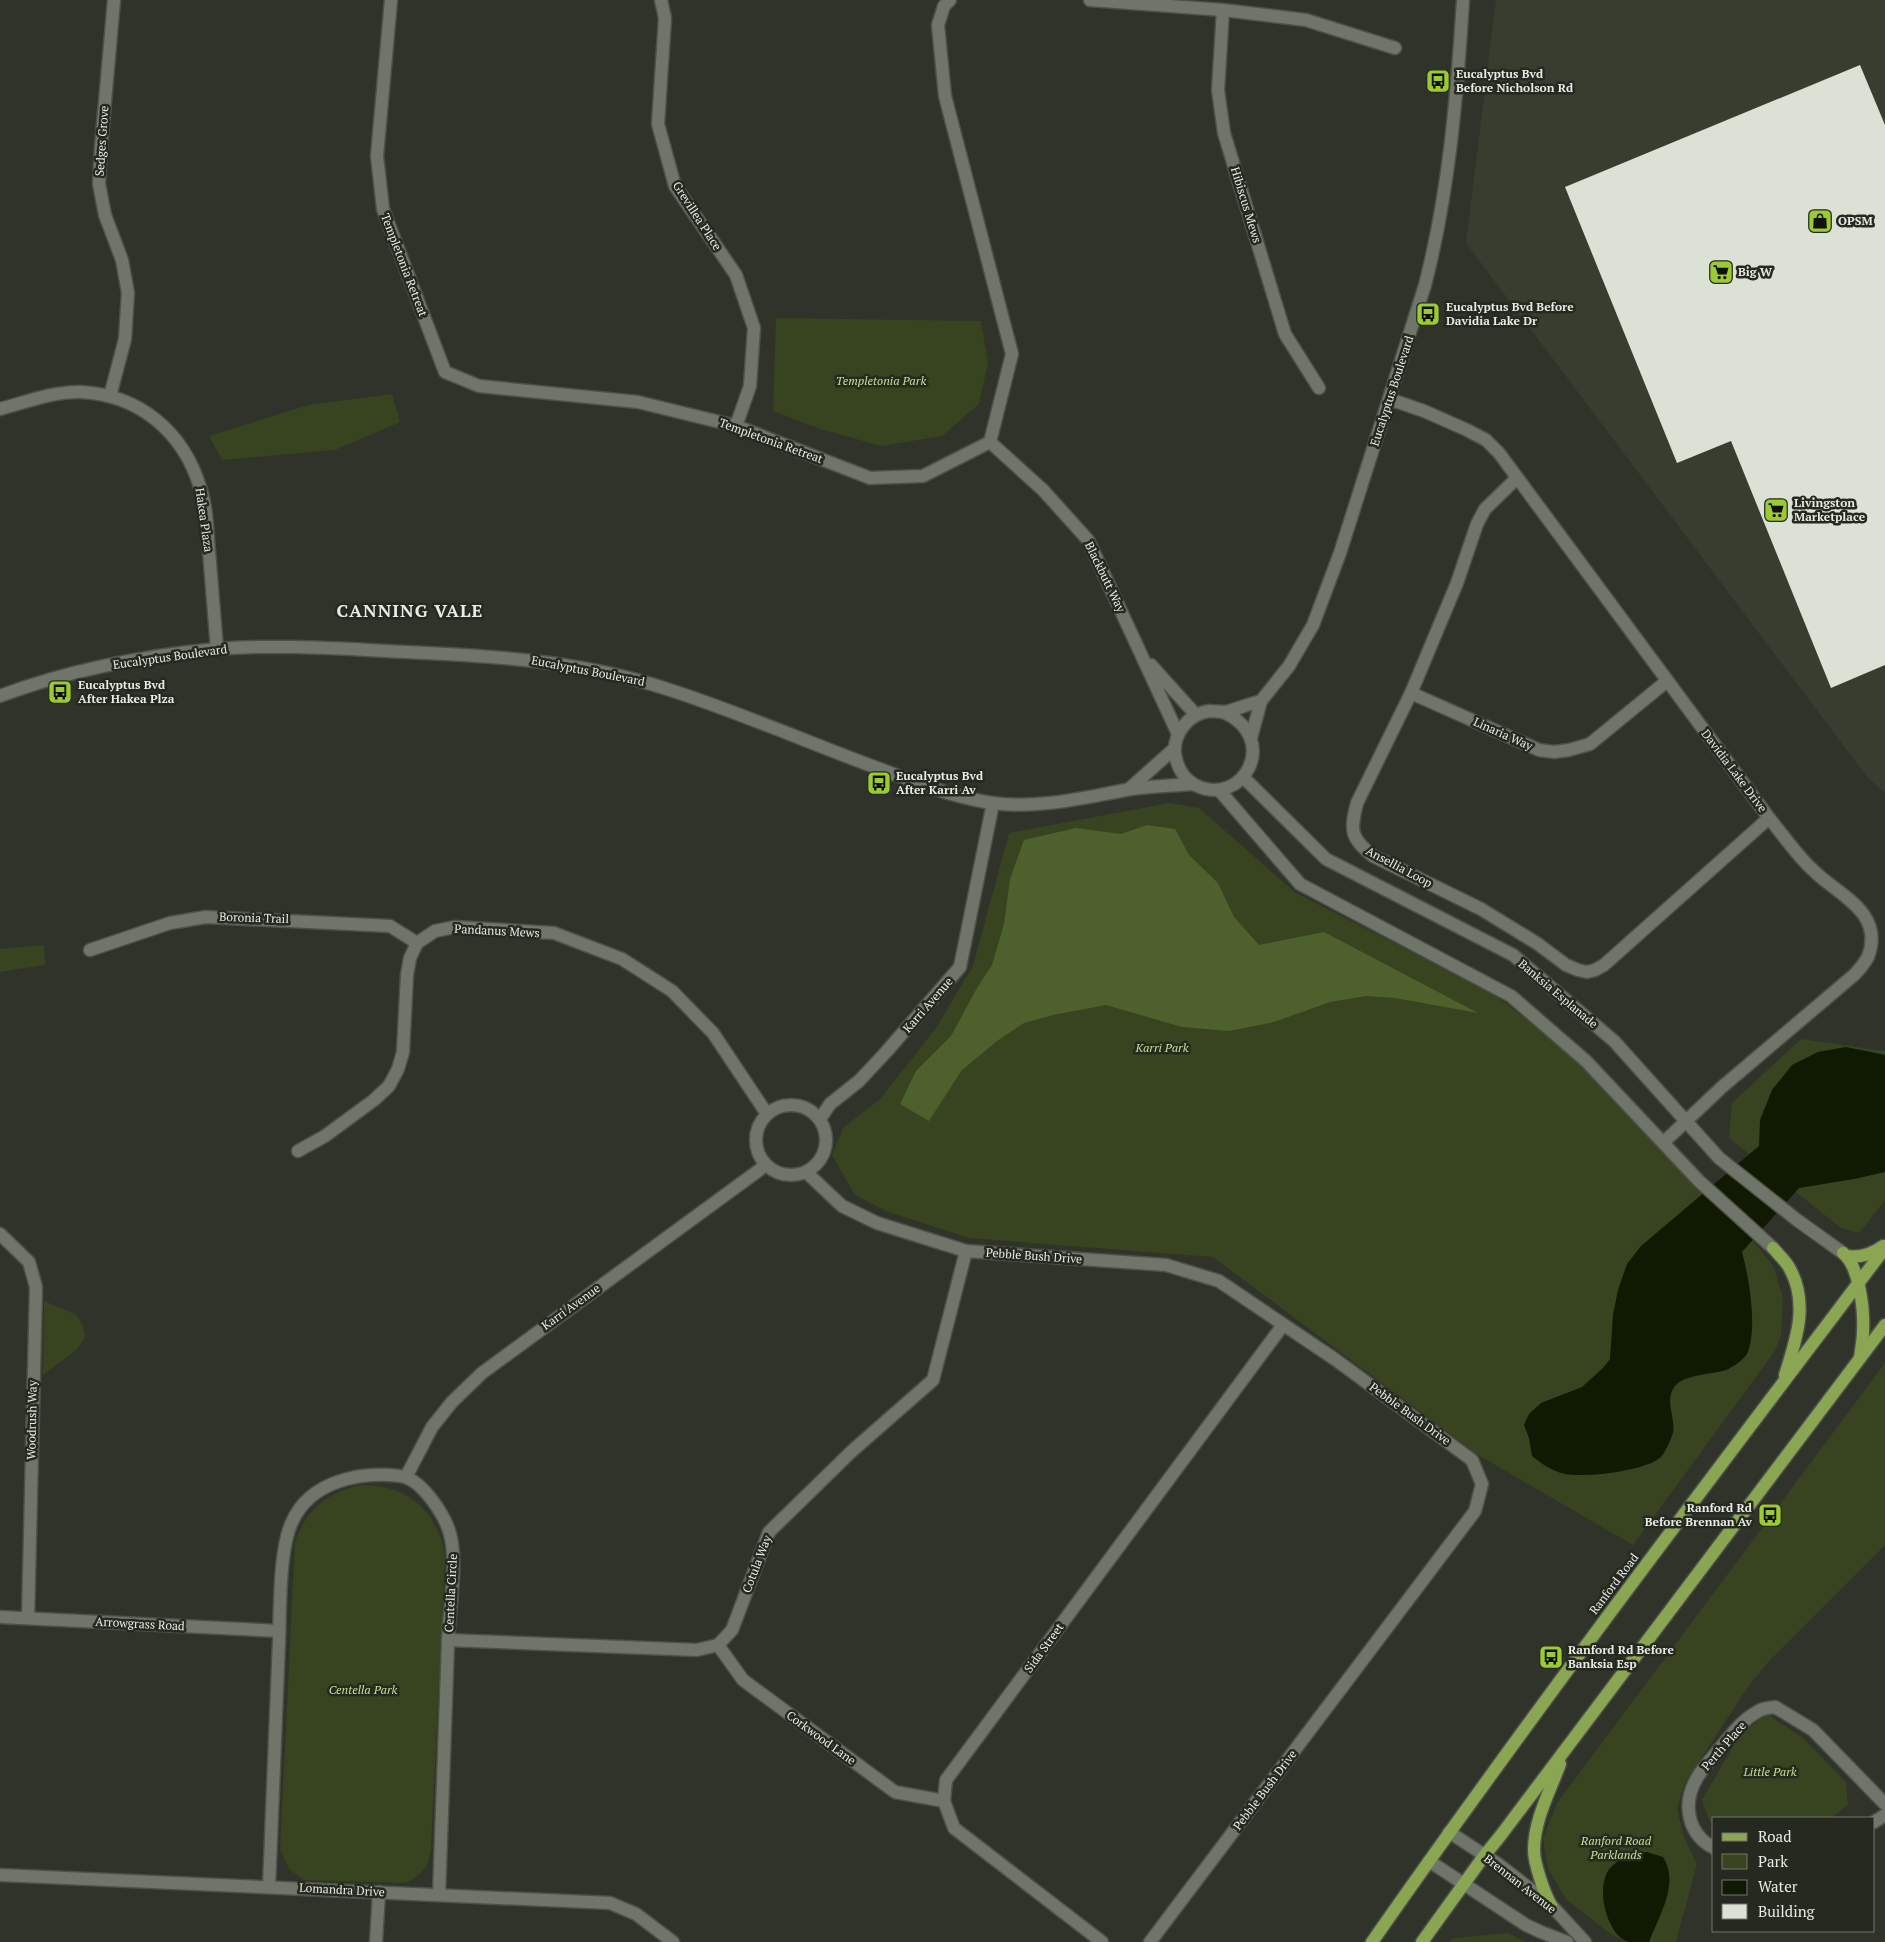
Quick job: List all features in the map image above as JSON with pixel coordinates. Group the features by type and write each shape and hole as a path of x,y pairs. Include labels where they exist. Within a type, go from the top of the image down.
{"main road":[{"path":"1844,1255 1859,1257 1885,1247"},
{"name":"Ranford Road","path":"1372,1942 1449,1832 1648,1561 1885,1247"},
{"path":"1773,1248 1790,1269 1799,1295 1798,1332 1782,1385"},
{"path":"1844,1255 1853,1268 1862,1304 1863,1332 1859,1359"},
{"path":"1422,1942 1484,1856 1885,1325"},
{"path":"1551,1905 1545,1894 1534,1852 1535,1840 1540,1818 1564,1752"}],"street":[{"name":"Sedges Grove","path":"110,396 126,339 128,293 122,260 105,215 99,184 114,0"},
{"name":"Templetonia Retreat","path":"391,0 377,156 382,209 445,372 479,386 638,402 736,426 870,478 923,476 990,442"},
{"name":"Grevillea Place","path":"661,0 665,18 658,124 675,186 736,275 754,328 750,386 736,426"},
{"path":"950,0 944,6 938,24 945,96 1012,354 990,442"},
{"path":"1090,0 1223,10 1306,20 1395,48"},
{"name":"Eucalyptus Boulevard","path":"1243,777 1250,765 1254,752 1251,738 1261,701 1289,666 1313,624 1340,553 1413,326 1436,241 1447,175 1460,53 1463,0"},
{"name":"Hibiscus Mews","path":"1223,10 1218,90 1224,133 1285,334 1319,388"},
{"name":"Hakea Plaza","path":"0,409 50,395 81,392 110,396 131,404 155,417 176,438 200,487 206,518 217,649"},
{"name":"Davidia Lake Drive","path":"1389,399 1424,411 1486,440 1499,453 1769,818 1812,870 1828,884 1860,905 1868,915 1874,930 1874,942 1868,957 1854,976 1722,1087 1664,1142"},
{"name":"Blackbutt Way","path":"990,442 1043,490 1088,540 1178,734"},
{"name":"Ansellia Loop","path":"1517,478 1485,508 1477,524 1457,582 1411,693 1357,803 1352,820 1352,830 1355,839 1373,856 1481,909 1538,944 1566,965 1587,972 1604,965 1769,818"},
{"name":"Eucalyptus Boulevard","path":"0,696 40,681 84,670 128,661 217,649 330,648 491,656 548,661 595,670 667,688 909,780 949,793 993,803 1060,803 1129,789 1193,784 1206,789 1220,790"},
{"name":"Blackbutt Way","path":"1144,658 1196,715"},
{"name":"Linaria Way","path":"1411,693 1539,750 1554,752 1590,744 1667,680"},
{"path":"1223,712 1261,701"},
{"path":"1193,784 1182,774 1176,761 1174,748 1178,734 1186,723 1196,715 1210,711 1223,712 1236,718 1245,726 1251,738"},
{"path":"1129,789 1174,748"},
{"path":"1243,777 1233,785 1220,790 1300,884 1511,996 1586,1061 1699,1181 1773,1248"},
{"name":"Banksia Esplanade","path":"1243,777 1326,859 1513,955 1614,1041 1719,1158 1844,1255"},
{"name":"Karri Avenue","path":"820,1119 830,1104 859,1081 887,1051 960,968 985,832 993,803"},
{"name":"Boronia Trail","path":"90,950 170,923 206,917 390,926 417,943"},
{"name":"Pandanus Mews","path":"417,943 435,931 455,927 554,934 622,959 672,991 713,1033 767,1114"},
{"path":"298,1151 325,1136 374,1100 389,1086 398,1069 403,1052 407,976 410,958 417,943"},
{"path":"788,1104 800,1105 820,1119 825,1130 826,1142 823,1154 816,1164 806,1172 796,1175 785,1175 775,1172 766,1165 759,1156 756,1134 760,1122 767,1114 777,1107 788,1104"},
{"name":"Karri Avenue","path":"406,1476 432,1427 452,1402 482,1373 766,1165"},
{"name":"Pebble Bush Drive","path":"806,1172 842,1206 876,1223 966,1251 1166,1265 1219,1281 1336,1360 1472,1460 1482,1484 1475,1511 1150,1942"},
{"name":"Woodrush Way","path":"0,1234 28,1262 36,1287 28,1618"},
{"name":"Cotula Way","path":"718,1645 732,1630 769,1532 852,1451 933,1380 966,1251"},
{"name":"Sida Street","path":"944,1801 946,1780 1283,1325"},
{"path":"269,1887 279,1631 285,1547 292,1522 312,1495 343,1479 382,1474 406,1476"},
{"name":"Centella Circle","path":"406,1476 429,1495 449,1532 453,1550 439,1895"},
{"name":"Arrowgrass Road","path":"0,1617 279,1631"},
{"path":"448,1640 697,1650 718,1645"},
{"name":"Corkwood Lane","path":"718,1645 742,1680 895,1792 944,1801"},
{"name":"Perth Place","path":"1712,1847 1696,1832 1688,1817 1688,1800 1697,1778 1741,1723 1758,1710 1775,1708 1813,1730 1885,1804"},
{"path":"944,1801 954,1828 1102,1942"},
{"name":"Brennan Avenue","path":"1449,1832 1498,1864 1551,1905 1585,1942"},
{"name":"Brennan Avenue","path":"1429,1861 1526,1925 1567,1942"},
{"name":"Lomandra Drive","path":"0,1875 610,1903 636,1914 673,1942"},
{"path":"376,1942 379,1892"}],"shaded area":[{"name":"Livingston Marketplace","path":"1496,0 1885,0 1885,793 1867,777 1466,243"}],"green space":[{"name":"Templetonia Park","path":"776,318 981,321 988,363 979,404 942,436 881,446 820,429 773,411"},
{"path":"392,394 400,422 335,450 222,460 209,436 308,405"},
{"name":"Karri Park","path":"1169,803 1199,808 1296,893 1491,992 1586,1066 1738,1222 1774,1267 1783,1299 1781,1336 1775,1351 1633,1545 1478,1455 1213,1257 969,1238 886,1211 855,1195 832,1155 843,1128 880,1099 936,1028 973,966 1009,833"},
{"path":"1147,825 1175,829 1189,855 1218,883 1234,917 1259,945 1324,932 1478,1013 1395,998 1366,996 1330,1002 1274,1022 1229,1031 1182,1027 1106,1005 1053,1015 1024,1023 997,1041 962,1070 929,1121 900,1104 916,1071 951,1036 992,965 1004,924 1010,879 1024,840 1076,828 1121,834"},
{"path":"44,945 45,965 0,972 0,949"},
{"path":"1801,1039 1885,1051 1885,1200 1859,1233 1841,1228 1729,1138 1732,1103"},
{"path":"44,1301 75,1314 83,1325 85,1336 74,1352 43,1375"},
{"name":"Ranford Road Parklands","path":"1885,1363 1885,1545 1770,1660 1748,1687 1685,1783 1677,1808 1684,1837 1697,1864 1676,1942 1626,1942 1609,1933 1566,1899 1548,1869 1543,1838 1557,1803"},
{"name":"Centella Park","path":"361,1485 392,1489 406,1495 417,1503 435,1525 445,1555 431,1848 424,1870 405,1883 304,1880 289,1869 280,1849 295,1542 305,1520 320,1504 338,1492"},
{"name":"Little Park","path":"1767,1714 1803,1738 1846,1782 1848,1805 1832,1817 1712,1817 1712,1823 1710,1822 1702,1800 1740,1734"},
{"path":"1508,1933 1525,1942 1450,1942 1453,1938"}],"water":[{"path":"1846,1047 1885,1055 1885,1172 1799,1188 1742,1252 1750,1289 1752,1318 1752,1331 1747,1354 1741,1361 1729,1369 1685,1379 1676,1385 1670,1396 1673,1433 1661,1457 1653,1462 1629,1470 1574,1475 1560,1473 1547,1467 1532,1456 1529,1438 1524,1425 1529,1414 1541,1403 1582,1387 1610,1359 1613,1315 1618,1290 1627,1264 1641,1246 1759,1146 1760,1120 1772,1090 1792,1065 1818,1052"},
{"path":"1647,1852 1663,1857 1668,1867 1669,1888 1649,1942 1629,1942 1621,1938 1609,1920 1603,1896 1606,1874 1620,1860 1628,1856"}],"building":[{"path":"1860,65 1885,125 1885,665 1831,688 1731,441 1677,463 1565,187"}],"place":[{"name":"Eucalyptus Bvd Before Nicholson Rd","path":"1438,81"},
{"name":"OPSM","path":"1820,221"},
{"name":"Big W","path":"1721,272"},
{"name":"Eucalyptus Bvd Before Davidia Lake Dr","path":"1428,314"},
{"name":"Livingston Marketplace","path":"1776,510"},
{"name":"Eucalyptus Bvd After Hakea Plza","path":"60,692"},
{"name":"Eucalyptus Bvd After Karri Av","path":"879,783"},
{"name":"Ranford Rd Before Brennan Av","path":"1770,1515"},
{"name":"Ranford Rd Before Banksia Esp","path":"1551,1657"}],"district":[{"name":"CANNING VALE","path":"410,611"}]}
